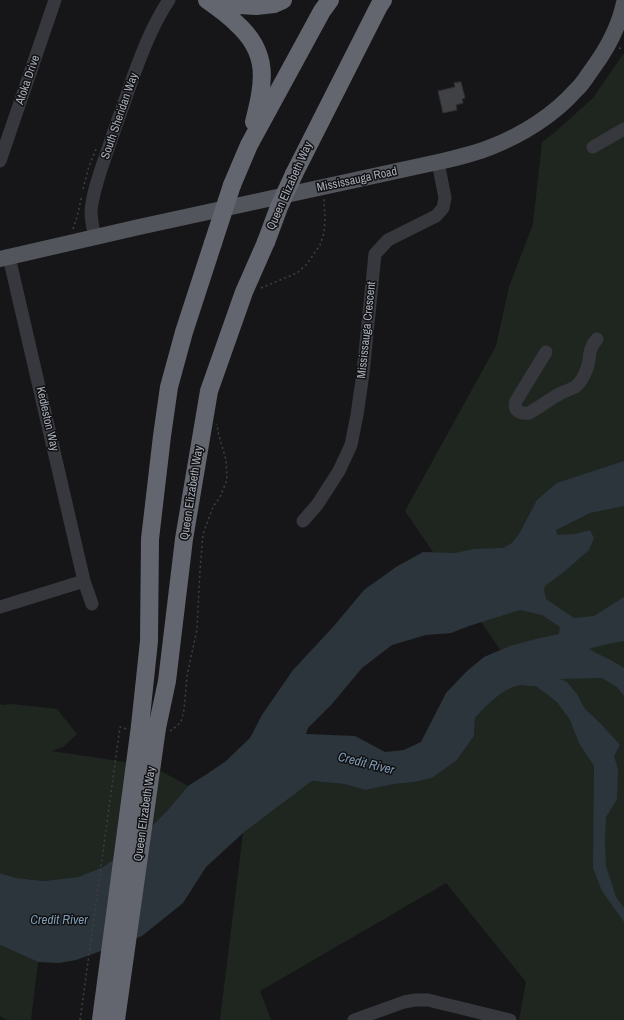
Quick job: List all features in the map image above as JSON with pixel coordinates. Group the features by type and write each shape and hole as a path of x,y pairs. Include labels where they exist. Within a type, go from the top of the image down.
{"highway":[{"path":"207,0 237,23 250,37 259,52 262,68 262,82 260,100 249,145"},
{"path":"227,0 240,5 256,6 274,4 283,0"},
{"name":"Queen Elizabeth Way","path":"116,1020 150,729 150,539 169,387 184,332 232,185 249,145 322,11 330,0"},
{"name":"Queen Elizabeth Way","path":"101,1020 150,729 167,681 184,539 209,391 244,292 266,242 279,207 338,86 383,0"},
{"path":"338,86 394,0"}],"main road":[{"name":"Mississauga Road","path":"4,258 438,162 464,156 490,147 511,138 534,124 556,109 577,90 601,57 614,32 624,3"}],"street":[{"name":"Atoka Drive","path":"0,161 55,0"},
{"name":"South Sheridan Way","path":"95,238 91,210 99,175 150,32 161,11 169,0"},
{"path":"593,147 624,129"},
{"name":"Mississauga Crescent","path":"303,520 317,505 339,471 351,445 364,372 375,254 388,240 436,216 443,208 446,198 438,162"},
{"name":"Kedleston Way","path":"4,258 84,581 92,604"},
{"path":"546,352 516,401 515,405 518,412 524,414 528,413 561,393 576,386 589,366 590,349 592,344 597,339"},
{"path":"0,607 84,581"},
{"path":"354,1020 404,1002 415,1000 428,1000 510,1020"}],"path":[{"path":"256,290 297,273 307,264 320,245 324,233 325,218 323,188"},
{"path":"80,1020 120,727 173,729 181,722 184,710 187,676 197,629 203,534 213,507 220,497 226,480 226,460 218,432 217,421"}],"shaded area":[{"path":"624,53 624,1020 519,1020 526,982 446,883 260,991 271,1020 220,1020 243,833 312,781 344,784 365,790 432,778 457,760 474,736 475,718 488,704 509,688 515,686 525,686 405,511 496,346 509,287 533,224 542,142 593,98"},
{"path":"0,704 57,709 77,734 63,747 51,751 152,766 188,786 166,812 129,849 103,867 78,877 44,881 16,878 0,873"},
{"path":"0,945 38,962 31,1020 7,1020 0,1016"}],"water":[{"name":"Credit River","path":"624,461 624,506 590,513 556,530 557,535 575,534 590,530 594,538 589,550 545,586 544,590 546,599 574,618 594,616 624,597 624,641 589,649 624,668 624,696 617,687 602,678 560,679 567,682 577,694 585,709 620,745 614,756 618,769 617,799 606,817 605,841 606,866 616,897 624,908 624,922 602,891 593,868 594,766 579,743 570,720 557,702 536,686 517,686 505,691 483,709 475,718 474,736 457,760 432,778 365,790 344,784 312,781 243,833 206,867 183,903 142,936 76,960 59,963 38,962 0,945 0,873 16,878 44,881 78,877 103,867 129,849 166,812 188,786 226,761 250,738 262,715 293,670 333,627 364,590 396,567 423,552 455,553 474,549 503,548 512,543 519,534 537,500 557,483","holes":["520,610 542,615 560,627 559,634 510,646 484,657 467,671 446,693 421,742 404,750 385,752 355,736 306,734 308,728 331,705 362,668 392,645 426,635 451,633"]}],"building":[{"path":"461,82 465,98 462,99 463,103 456,105 457,110 443,113 438,91 455,87 454,83"}]}
